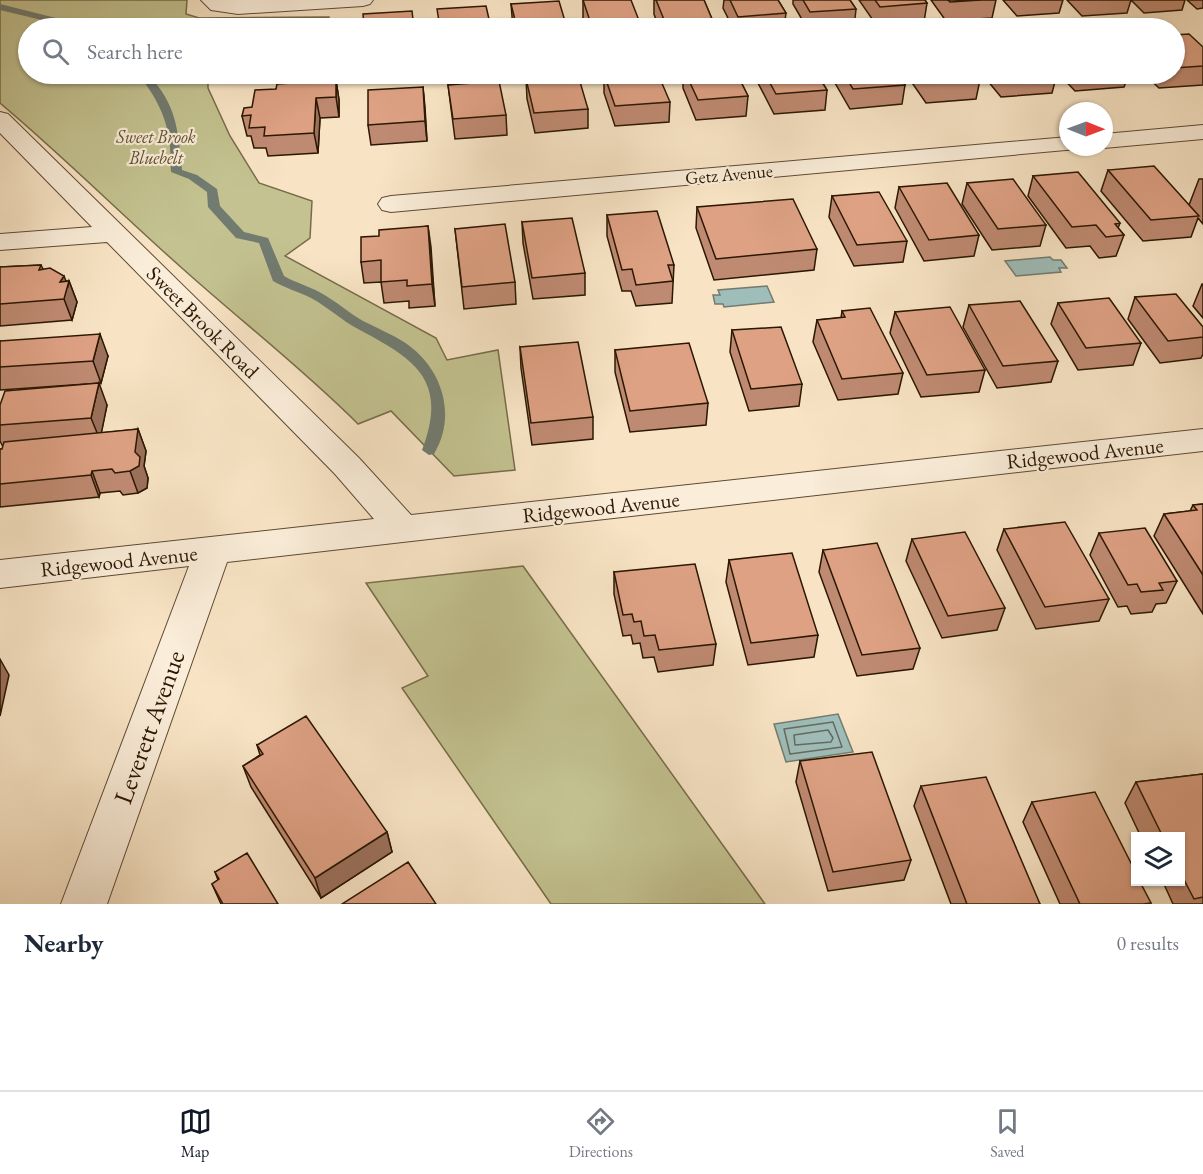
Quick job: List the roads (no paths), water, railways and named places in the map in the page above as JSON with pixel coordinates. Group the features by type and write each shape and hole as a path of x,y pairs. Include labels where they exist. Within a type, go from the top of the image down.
{"street":[{"path":"215,3 238,8 363,0"},
{"name":"Sweet Brook Road","path":"0,118 347,466 403,529"},
{"path":"1113,140 1203,132"},
{"name":"Getz Avenue","path":"391,204 1059,145"},
{"path":"0,242 114,233"},
{"name":"Ridgewood Avenue","path":"0,574 1203,440"},
{"name":"Leverett Avenue","path":"84,904 213,551"}],"water":[{"path":"1050,257 1053,260 1061,260 1067,268 1059,268 1061,272 1016,276 1005,261"},
{"path":"767,286 774,302 724,307 723,304 715,304 713,295 720,295 718,290"},
{"path":"838,714 853,752 786,762 774,724"}],"waterway":[{"path":"0,7 45,18"},
{"path":"152,84 170,117 175,137 177,172 193,177 213,191 214,207 240,235 264,241 278,278 317,296 357,323 400,345 426,370 432,382 438,408 437,422 429,450"}],"park label":[{"name":"Sweet Brook Bluebelt","path":"156,146"}]}
